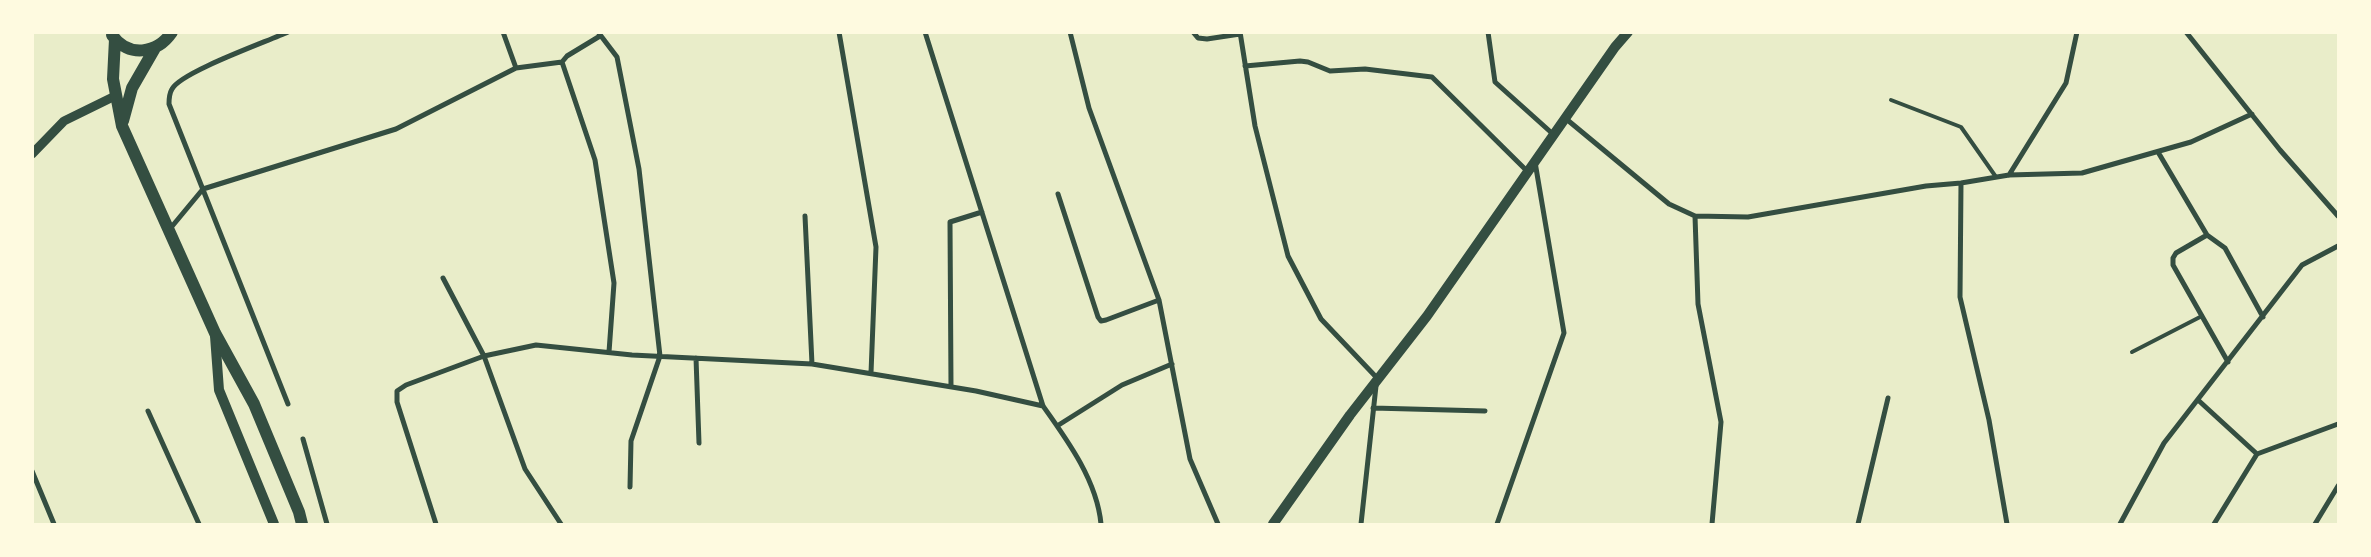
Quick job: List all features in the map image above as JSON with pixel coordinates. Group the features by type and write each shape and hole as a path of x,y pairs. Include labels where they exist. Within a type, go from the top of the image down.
{"main road":[{"path":"1273,524 1377,380 1427,316 1614,47 1628,32"},
{"path":"113,36 122,45 138,51 154,48 164,42 172,33"},
{"path":"113,36 113,79 122,126 215,332 254,404 299,512 302,524"},
{"path":"122,126 125,106 132,88 154,48"},
{"path":"215,332 219,390 274,524"}],"street":[{"path":"288,32 186,76 172,89 169,104 288,404"},
{"path":"503,32 516,68"},
{"path":"840,32 876,246 871,373"},
{"path":"925,32 1043,406 1079,460 1100,507 1102,524"},
{"path":"1070,32 1089,108 1160,300 1190,459 1218,524"},
{"path":"1193,32 1198,38 1207,39 1240,33 1255,126 1288,256 1321,319 1377,380 1361,524"},
{"path":"1488,32 1495,82 1554,135"},
{"path":"2008,175 2062,91 2068,75 2077,32"},
{"path":"2186,32 2338,216"},
{"path":"169,231 203,189 396,129 516,68 562,62 567,56 599,34 617,58 639,169 660,356 631,441 630,488"},
{"path":"1245,66 1300,61 1308,62 1330,71 1365,69 1432,77 1528,172"},
{"path":"562,62 595,160 614,283 609,352"},
{"path":"32,154 64,122 115,96"},
{"path":"1566,118 1669,204 1695,216 1748,217 1926,186 1961,183 2008,175 2082,173 2191,142 2252,114"},
{"path":"2158,152 2207,235 2225,248 2263,317"},
{"path":"1498,524 1564,333 1535,162"},
{"path":"1961,183 1960,297 1989,420 2007,524"},
{"path":"1058,194 1101,320 1106,320 1160,300"},
{"path":"951,386 950,222 982,212"},
{"path":"805,216 812,364"},
{"path":"1695,216 1698,304 1721,422 1712,524"},
{"path":"2207,235 2176,253 2172,258 2173,265 2228,362"},
{"path":"2120,524 2164,443 2302,265 2338,246"},
{"path":"443,278 484,356 525,469 561,524"},
{"path":"436,524 397,402 397,391 406,385 484,356 536,345 660,356 812,364 951,386 1043,406"},
{"path":"696,358 699,443"},
{"path":"1058,426 1122,385 1172,364"},
{"path":"1858,524 1888,398"},
{"path":"2198,400 2257,454"},
{"path":"1373,408 1485,411"},
{"path":"148,411 199,524"},
{"path":"2214,524 2257,454 2338,424"},
{"path":"303,439 327,524"},
{"path":"32,471 54,524"},
{"path":"2315,524 2338,486"}],"lane":[{"path":"1891,100 1961,127 1996,177"},
{"path":"2132,352 2202,316"}]}
